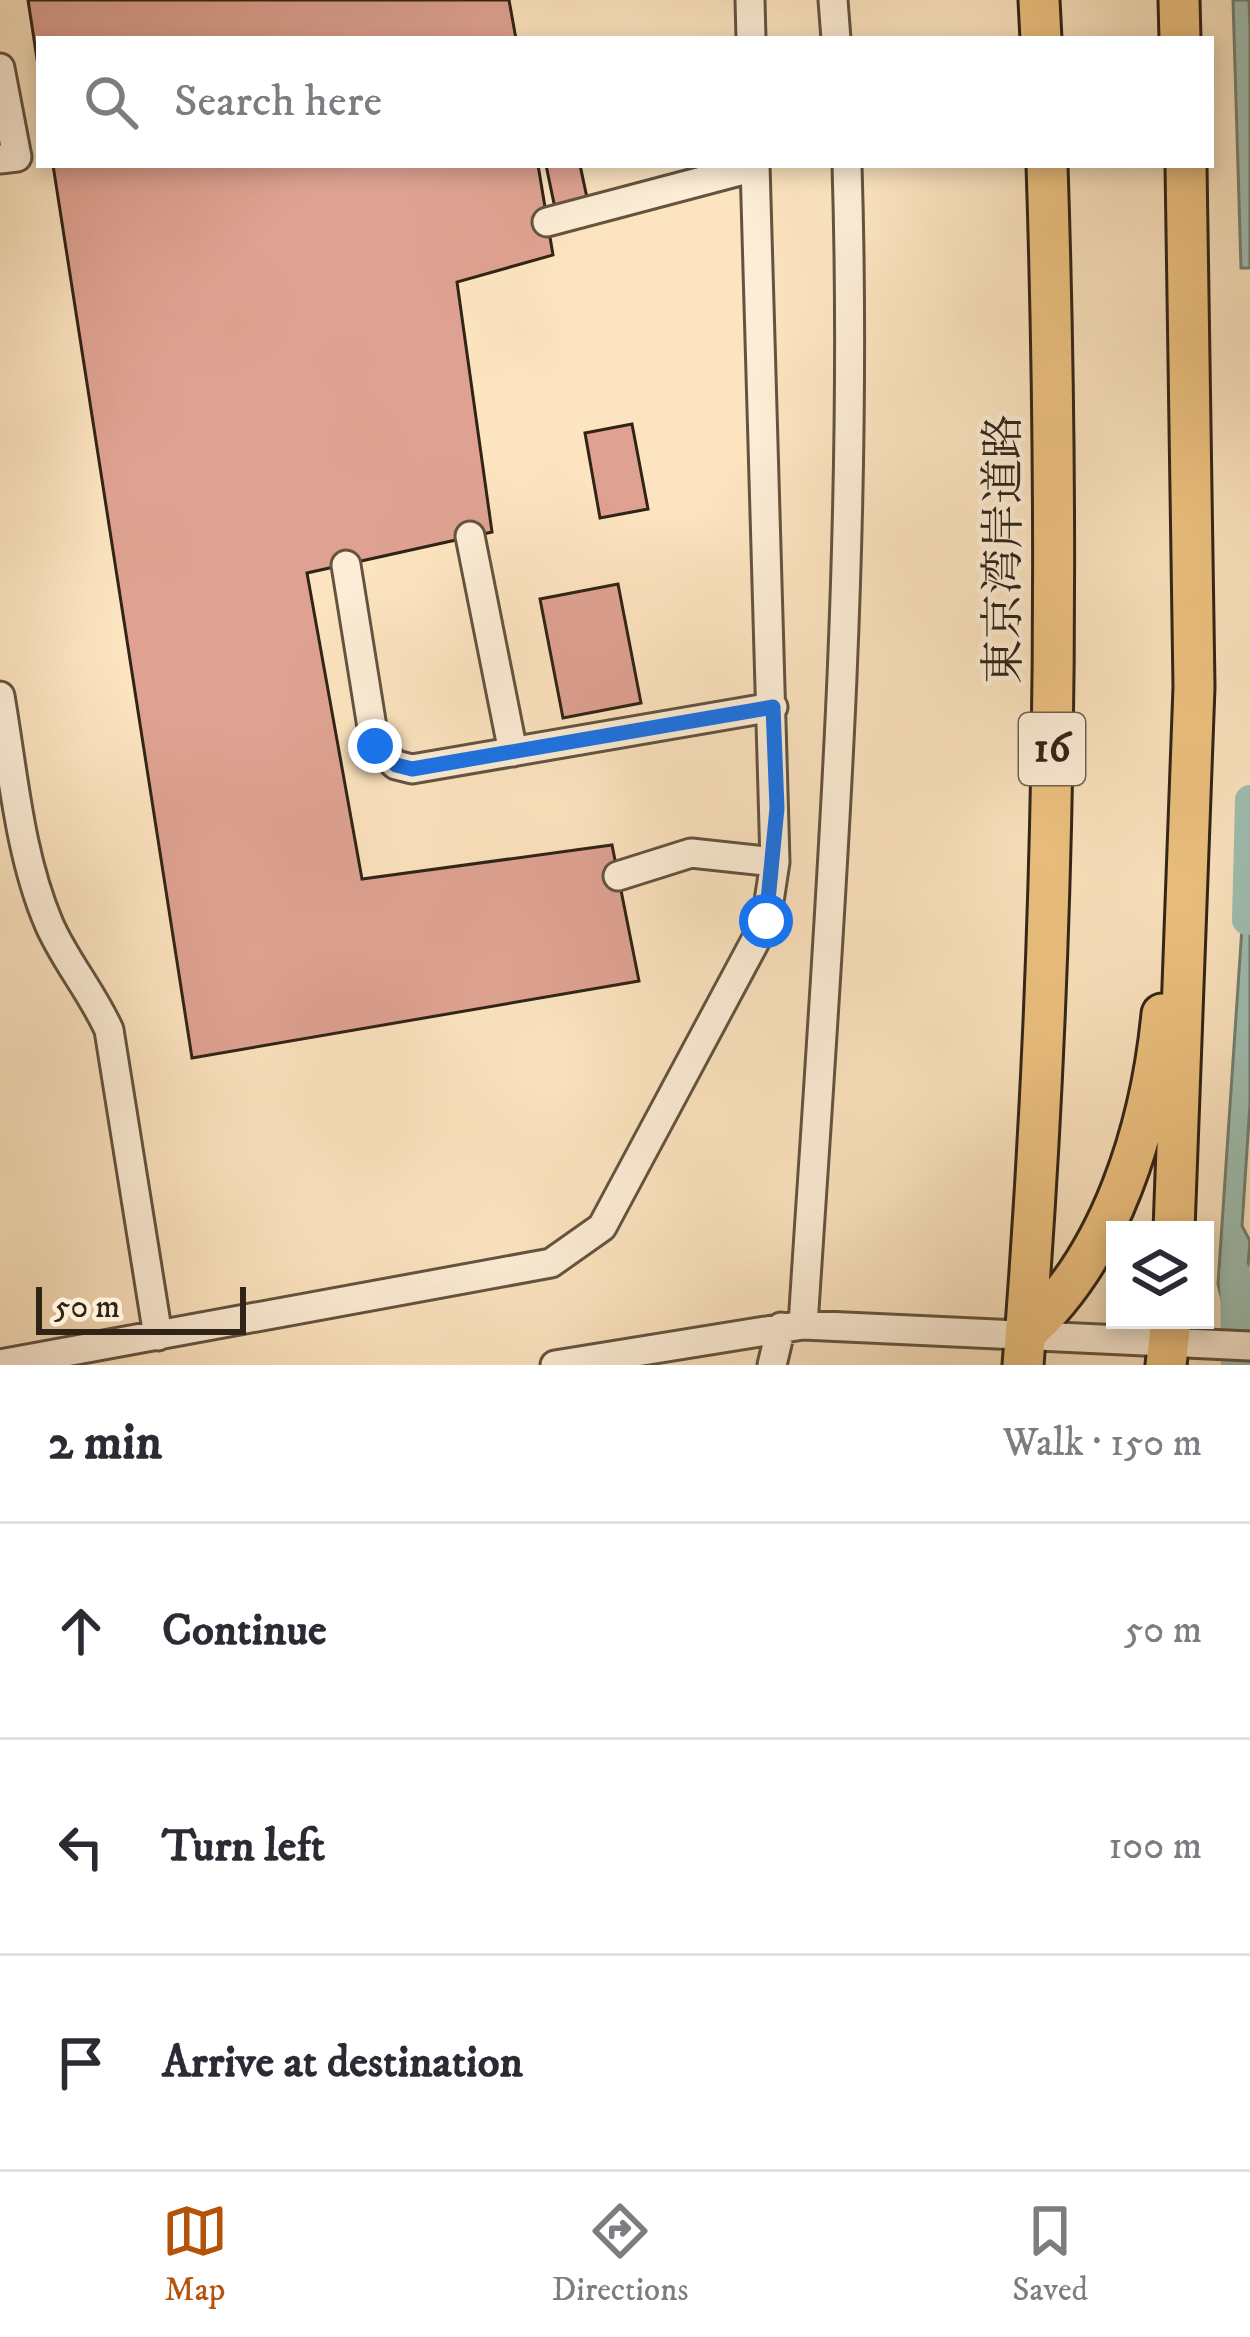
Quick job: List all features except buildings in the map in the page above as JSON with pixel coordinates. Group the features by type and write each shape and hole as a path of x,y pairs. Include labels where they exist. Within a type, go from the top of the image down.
{"highway":[{"path":"1039,0 1041,36"},
{"path":"1179,0 1180,36"},
{"name":"東京湾岸道路","path":"1024,1349 1052,732 1054,397 1047,168"},
{"path":"1174,1221 1194,687 1186,168"},
{"path":"1024,1349 1088,1259 1142,1124 1161,1027 1169,857 1194,687"},
{"path":"1136,1365 1179,1342"}],"street":[{"path":"750,0 751,36"},
{"path":"833,0 836,36"},
{"path":"0,159 17,158 1,74"},
{"path":"548,222 748,168"},
{"path":"0,1364 551,1263 573,1252 602,1227 766,921 775,862 755,168"},
{"path":"772,1365 792,1326 847,653 853,368 847,168"},
{"path":"470,536 513,752"},
{"path":"346,565 375,746 384,758 412,769 773,707"},
{"path":"0,696 32,878 50,928 92,990 109,1030 158,1336"},
{"path":"618,876 691,853 775,862"},
{"path":"555,1365 792,1326 1024,1349 1179,1342 1250,1346"}],"shaded area":[{"path":"1233,0 1249,0 1250,268 1241,268"},
{"path":"1245,883 1250,894 1250,1104 1242,1226 1250,1241 1245,1301 1250,1302 1250,1317 1225,1313 1218,1284"}],"waterway":[{"path":"1247,920 1250,800"},
{"path":"1235,1273 1236,1365"}],"route":[{"path":"375,746 384,758 412,769 773,707 777,808 766,921"}]}
